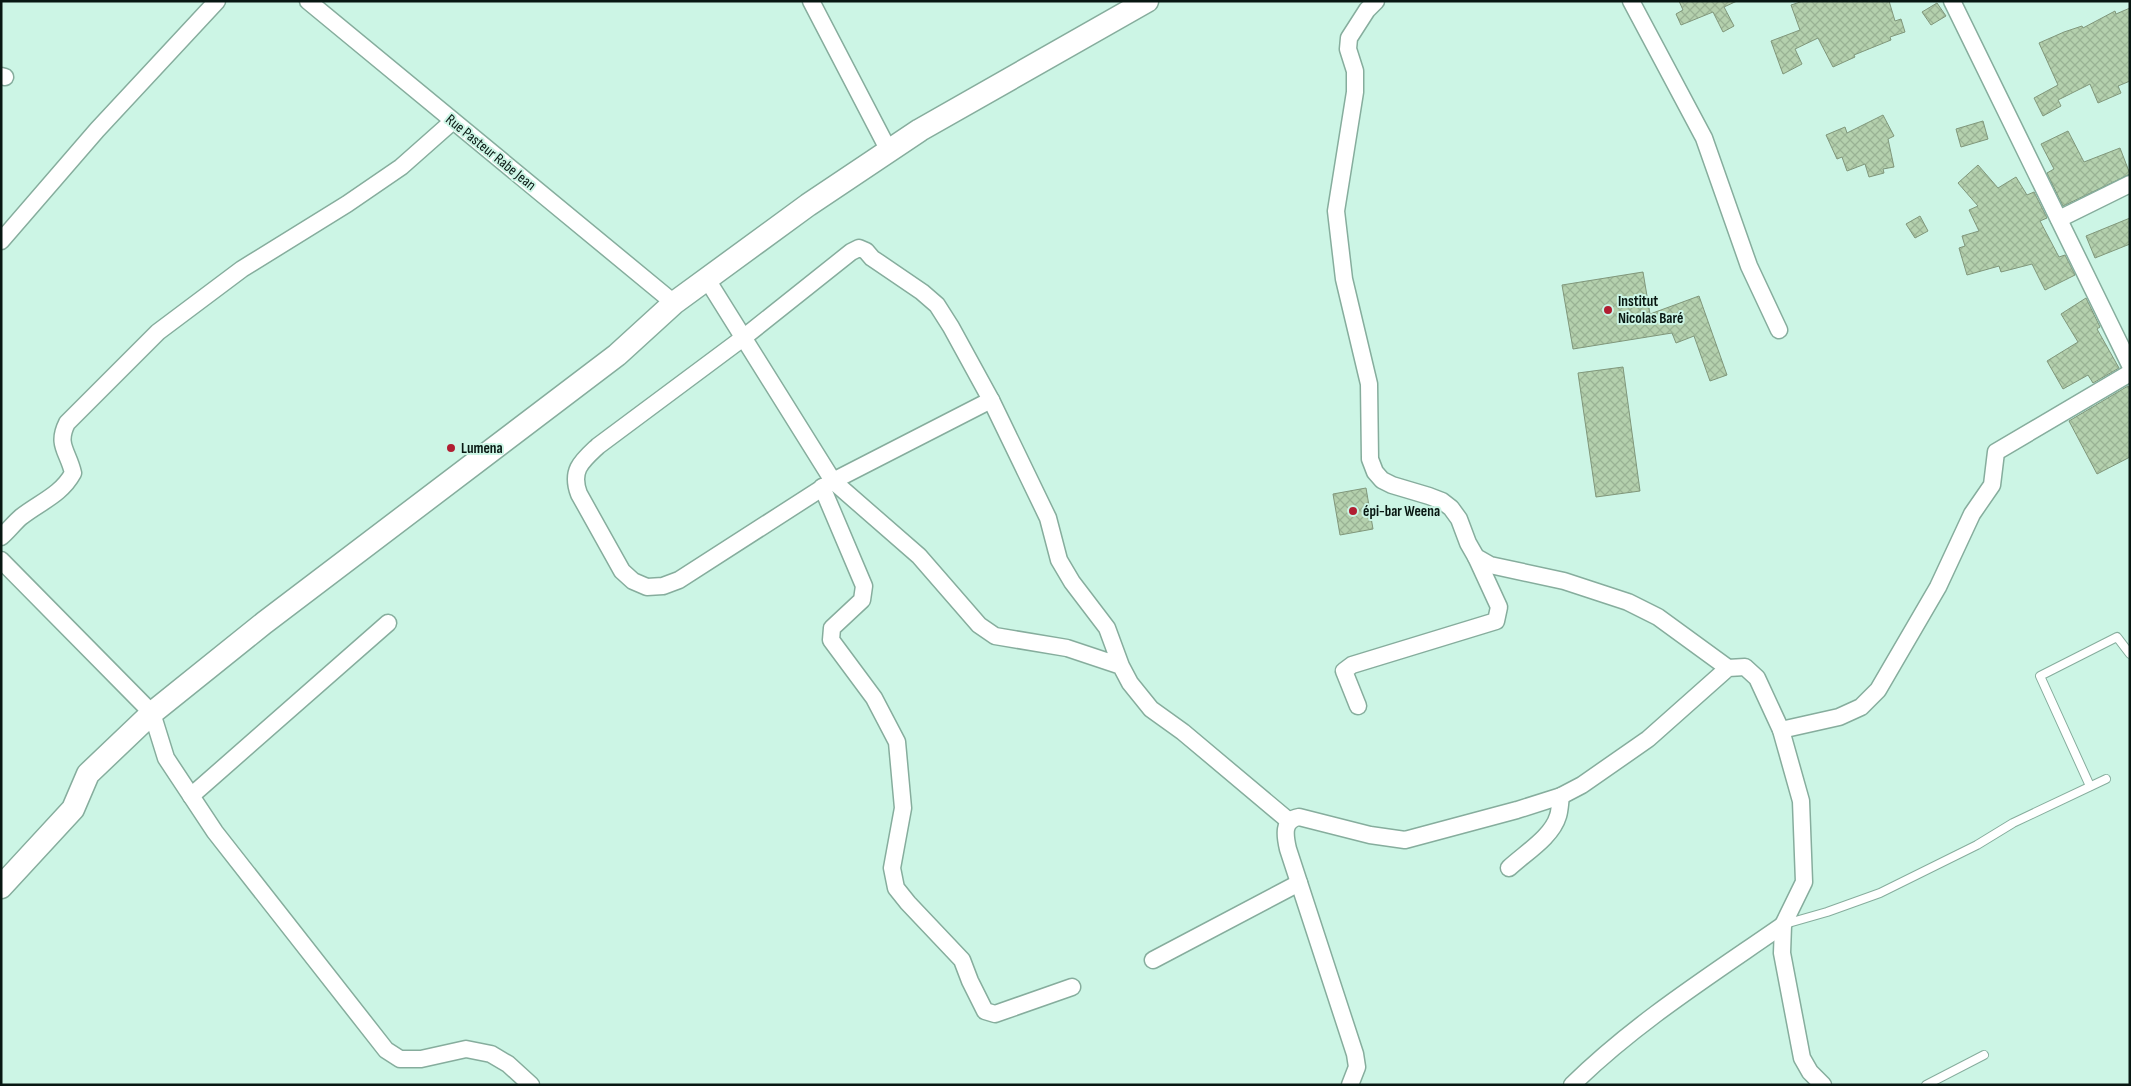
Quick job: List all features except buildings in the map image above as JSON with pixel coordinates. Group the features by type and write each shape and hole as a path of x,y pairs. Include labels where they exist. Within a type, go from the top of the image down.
{"main road":[{"path":"1,887 73,809 88,774 152,713 264,623 617,355 674,304 708,281 808,206 889,151 929,126 1147,1"}],"street":[{"path":"1,240 97,130 217,1"},
{"name":"Rue Pasteur Rabe Jean","path":"308,1 674,304"},
{"path":"810,1 889,151"},
{"path":"1358,706 1344,671 1352,665 1496,621 1499,608 1476,557 1468,544 1459,519 1451,508 1442,501 1382,480 1375,472 1370,459 1369,384 1344,279 1336,211 1355,92 1354,70 1348,49 1349,38 1367,10 1376,1"},
{"path":"1631,1 1704,138 1749,266 1779,330"},
{"path":"1781,730 1839,717 1861,707 1878,690 1938,587 1972,514 1992,485 1996,452 2129,364 1952,1"},
{"path":"1,537 22,517 48,500 68,483 73,473 62,445 61,435 67,423 158,332 242,269 347,204 401,167 452,121"},
{"path":"2059,219 2130,184"},
{"path":"990,400 828,484 679,580 663,586 647,587 633,582 622,571 579,494 575,482 578,469 587,457 744,338 850,252 859,248 908,281 937,305 951,327 990,400 1048,518 1059,560 1072,582 1107,628 1121,666 1130,683 1151,709 1183,732 1289,822"},
{"path":"708,281 744,338 828,484 864,586 862,600 832,628 831,640 874,698 897,742 903,808 892,868 896,888 962,960 985,1011 995,1014 1072,988"},
{"path":"828,484 919,556 980,625 995,636 1067,648 1121,666"},
{"path":"1476,557 1490,565 1564,581 1628,602 1658,617 1728,668"},
{"path":"1,560 152,713 166,758 215,832 386,1050 400,1059 421,1059 466,1049 491,1054 508,1064 531,1085"},
{"path":"191,796 388,623"},
{"path":"1350,1085 1356,1067 1355,1054 1286,839 1286,826 1289,822 1293,818 1299,817 1370,835 1405,840 1509,813 1561,796 1648,739 1728,668 1745,667 1757,678 1781,730 1802,801 1804,882 1783,925 1782,953 1802,1058 1810,1072 1823,1085"},
{"path":"1509,868 1546,836 1554,825 1559,815 1561,796"},
{"path":"1153,960 1299,883"},
{"path":"1572,1085 1599,1058 1783,925"}],"lane":[{"path":"2090,786 2040,676 2117,637 2130,654"},
{"path":"1783,925 1880,893 1977,845 2014,823 2106,779"},
{"path":"1926,1085 1984,1055"}],"place":[{"name":"Institut Nicolas Baré","path":"1608,310"},
{"name":"Lumena","path":"451,448"},
{"name":"épi-bar Weena","path":"1353,511"}]}
